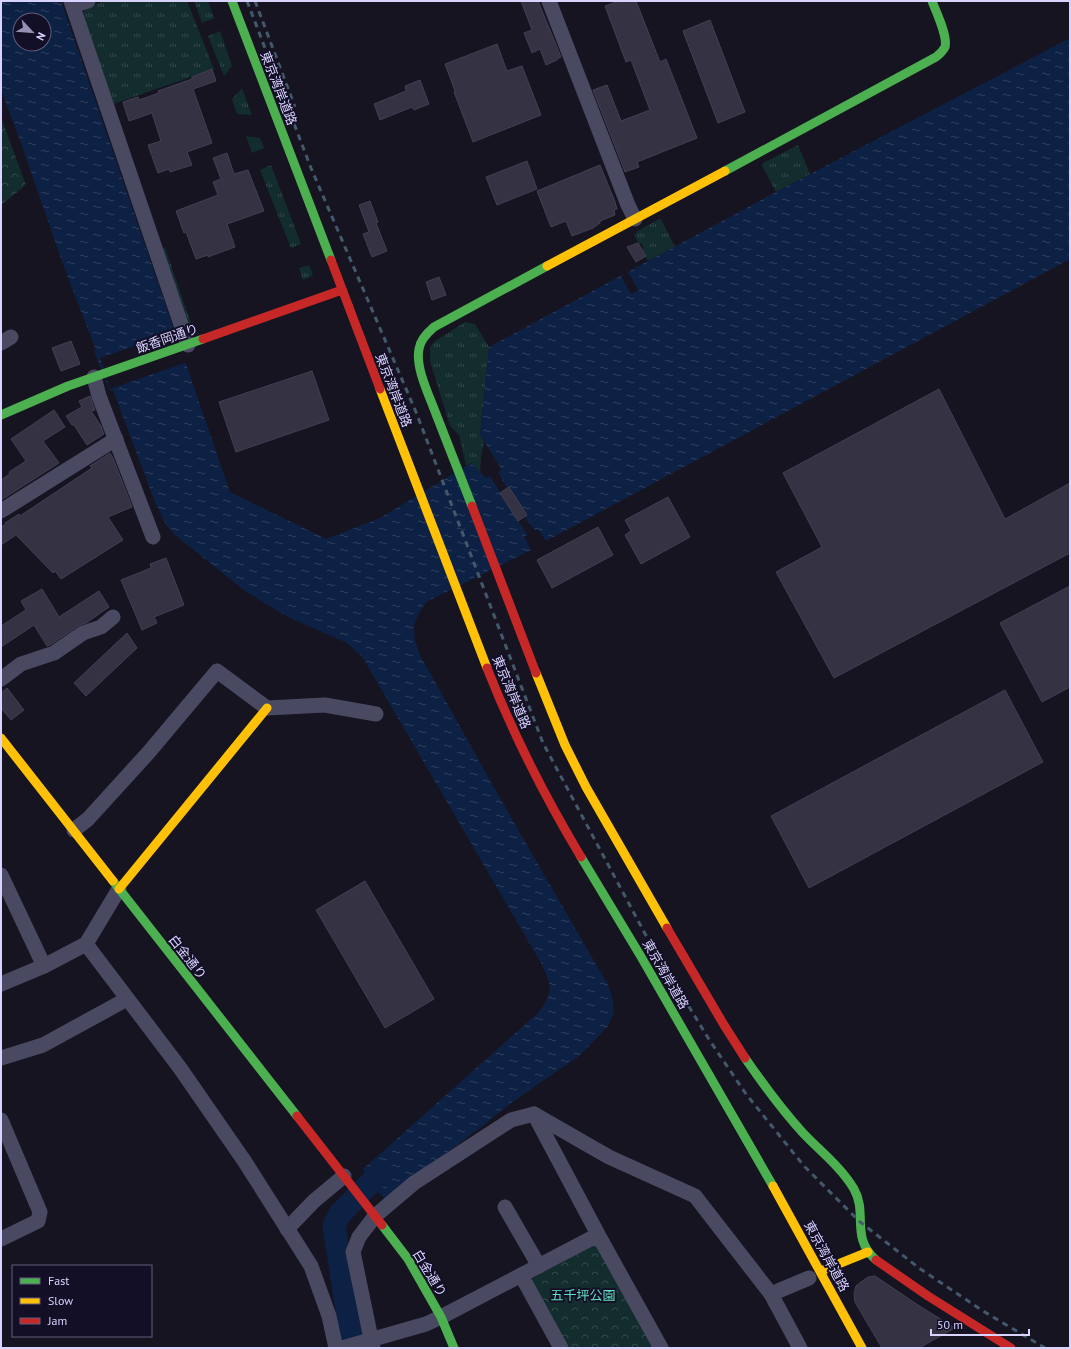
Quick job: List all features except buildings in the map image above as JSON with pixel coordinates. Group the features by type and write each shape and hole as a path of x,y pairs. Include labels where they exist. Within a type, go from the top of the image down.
{"main road":[{"name":"東京湾岸道路","path":"232,1 493,683 522,749 549,802 638,953 812,1276 862,1348"},
{"path":"932,1 945,40 944,47 935,58 434,327 422,338 418,351 420,365 427,389 496,572 546,701 582,782 743,1056 790,1118 843,1175 856,1192 860,1207 859,1221 862,1237 868,1252 876,1260 914,1287 1011,1348"},
{"name":"飯香岡通り","path":"1,415 68,386 329,296 342,290"},
{"path":"119,889 267,708"},
{"name":"白金通り","path":"1,738 356,1190 408,1259 441,1317 454,1348"},
{"path":"812,1276 868,1252"}],"street":[{"path":"88,1 72,4 185,346"},
{"path":"549,1 628,205 635,219"},
{"path":"100,375 99,396 153,537"},
{"path":"1,511 116,439"},
{"path":"1,679 21,664 54,653 83,633 101,627 113,617"},
{"path":"74,830 88,819 149,752 217,671 267,708 325,705 376,714"},
{"path":"1,875 44,966"},
{"path":"1,984 44,966 86,944 119,889"},
{"path":"86,944 180,1068 245,1162 310,1266 329,1316 336,1348"},
{"path":"1,1058 43,1044 127,999"},
{"path":"534,1114 601,1240 661,1348"},
{"path":"369,1343 353,1252 359,1237 375,1216 414,1183 511,1120 534,1114 609,1157 695,1196 772,1294 800,1348"},
{"path":"1,1120 40,1212 38,1221 1,1239"},
{"path":"287,1229 314,1201 344,1176"},
{"path":"505,1207 539,1266"},
{"path":"342,1348 369,1343 426,1324 592,1238 601,1240"},
{"path":"521,1276 561,1348"},
{"path":"772,1294 812,1276"}],"green space":[{"path":"105,1 187,1 214,69 113,104 82,16 86,7"},
{"path":"194,1 208,1 214,18 202,23"},
{"path":"220,31 232,66 224,76 208,36"},
{"path":"242,88 252,115 237,114 232,99"},
{"path":"1,117 26,185 1,205"},
{"path":"246,136 260,138 264,148 252,153"},
{"path":"798,145 810,174 776,192 762,166 763,163"},
{"path":"271,165 301,244 291,248 260,170"},
{"path":"661,219 675,247 648,261 642,249 644,248 641,243 639,244 634,235 637,233 636,232"},
{"path":"165,248 192,326 195,328 190,330 161,249"},
{"path":"309,265 313,275 303,280 299,268"},
{"path":"465,322 475,324 489,347 480,435 484,441 480,472 471,463 466,466 459,435 450,426 430,361 430,347 434,342"},
{"name":"五千坪公園","path":"591,1244 602,1246 657,1348 567,1348 531,1283 534,1274"}],"water":[{"path":"1,1 61,1 230,492 326,539 380,518 471,463 486,478 490,476 500,492 507,488 498,472 502,470 480,435 489,347 776,192 1070,38 1070,259 546,541 538,529 535,531 525,517 518,521 528,535 524,536 531,550 426,602 421,609 415,623 414,635 421,657 513,821 608,985 612,997 614,1012 608,1026 579,1056 511,1103 385,1199 374,1187 363,1169 538,1013 549,994 550,989 547,978 541,963 363,658 347,643 288,617 245,591 175,535 166,525 155,502 113,390 110,391 94,351 96,350 65,270 1,90"}],"pier":[{"path":"628,272 638,290 631,294 621,276"},
{"path":"176,332 187,362 110,389 100,358"}],"waterway":[{"path":"355,1348 350,1329 334,1226 340,1214 377,1176"}],"railway":[{"path":"247,1 311,168 416,412 543,743 650,943 710,1041 746,1094 804,1166 859,1221 919,1268 983,1311 1045,1348"},
{"path":"255,1 295,107"}],"traffic: fast":[{"path":"232,1 331,260"},
{"path":"725,171 937,56 945,47 945,37 932,1"},
{"path":"472,506 421,373 418,357 420,346 424,337 434,327 547,266"},
{"path":"1,415 68,386 203,339"},
{"path":"581,857 640,955 773,1186"},
{"path":"113,881 297,1116"},
{"path":"745,1058 803,1133 837,1166 849,1181 858,1198 860,1207 861,1234 864,1243 868,1251 876,1260"},
{"path":"382,1225 408,1259 441,1317 454,1348"}],"traffic: slow":[{"path":"547,266 725,171"},
{"path":"380,389 487,668"},
{"path":"536,673 565,745 586,787 667,928"},
{"path":"119,889 267,708"},
{"path":"1,738 113,881"},
{"path":"773,1186 862,1348"},
{"path":"821,1271 868,1252"}],"traffic: jam":[{"path":"331,260 380,389"},
{"path":"203,339 342,290"},
{"path":"472,506 536,673"},
{"path":"487,668 530,765 581,857"},
{"path":"667,928 745,1058"},
{"path":"297,1116 382,1225"},
{"path":"876,1260 928,1296 1011,1348"}]}
